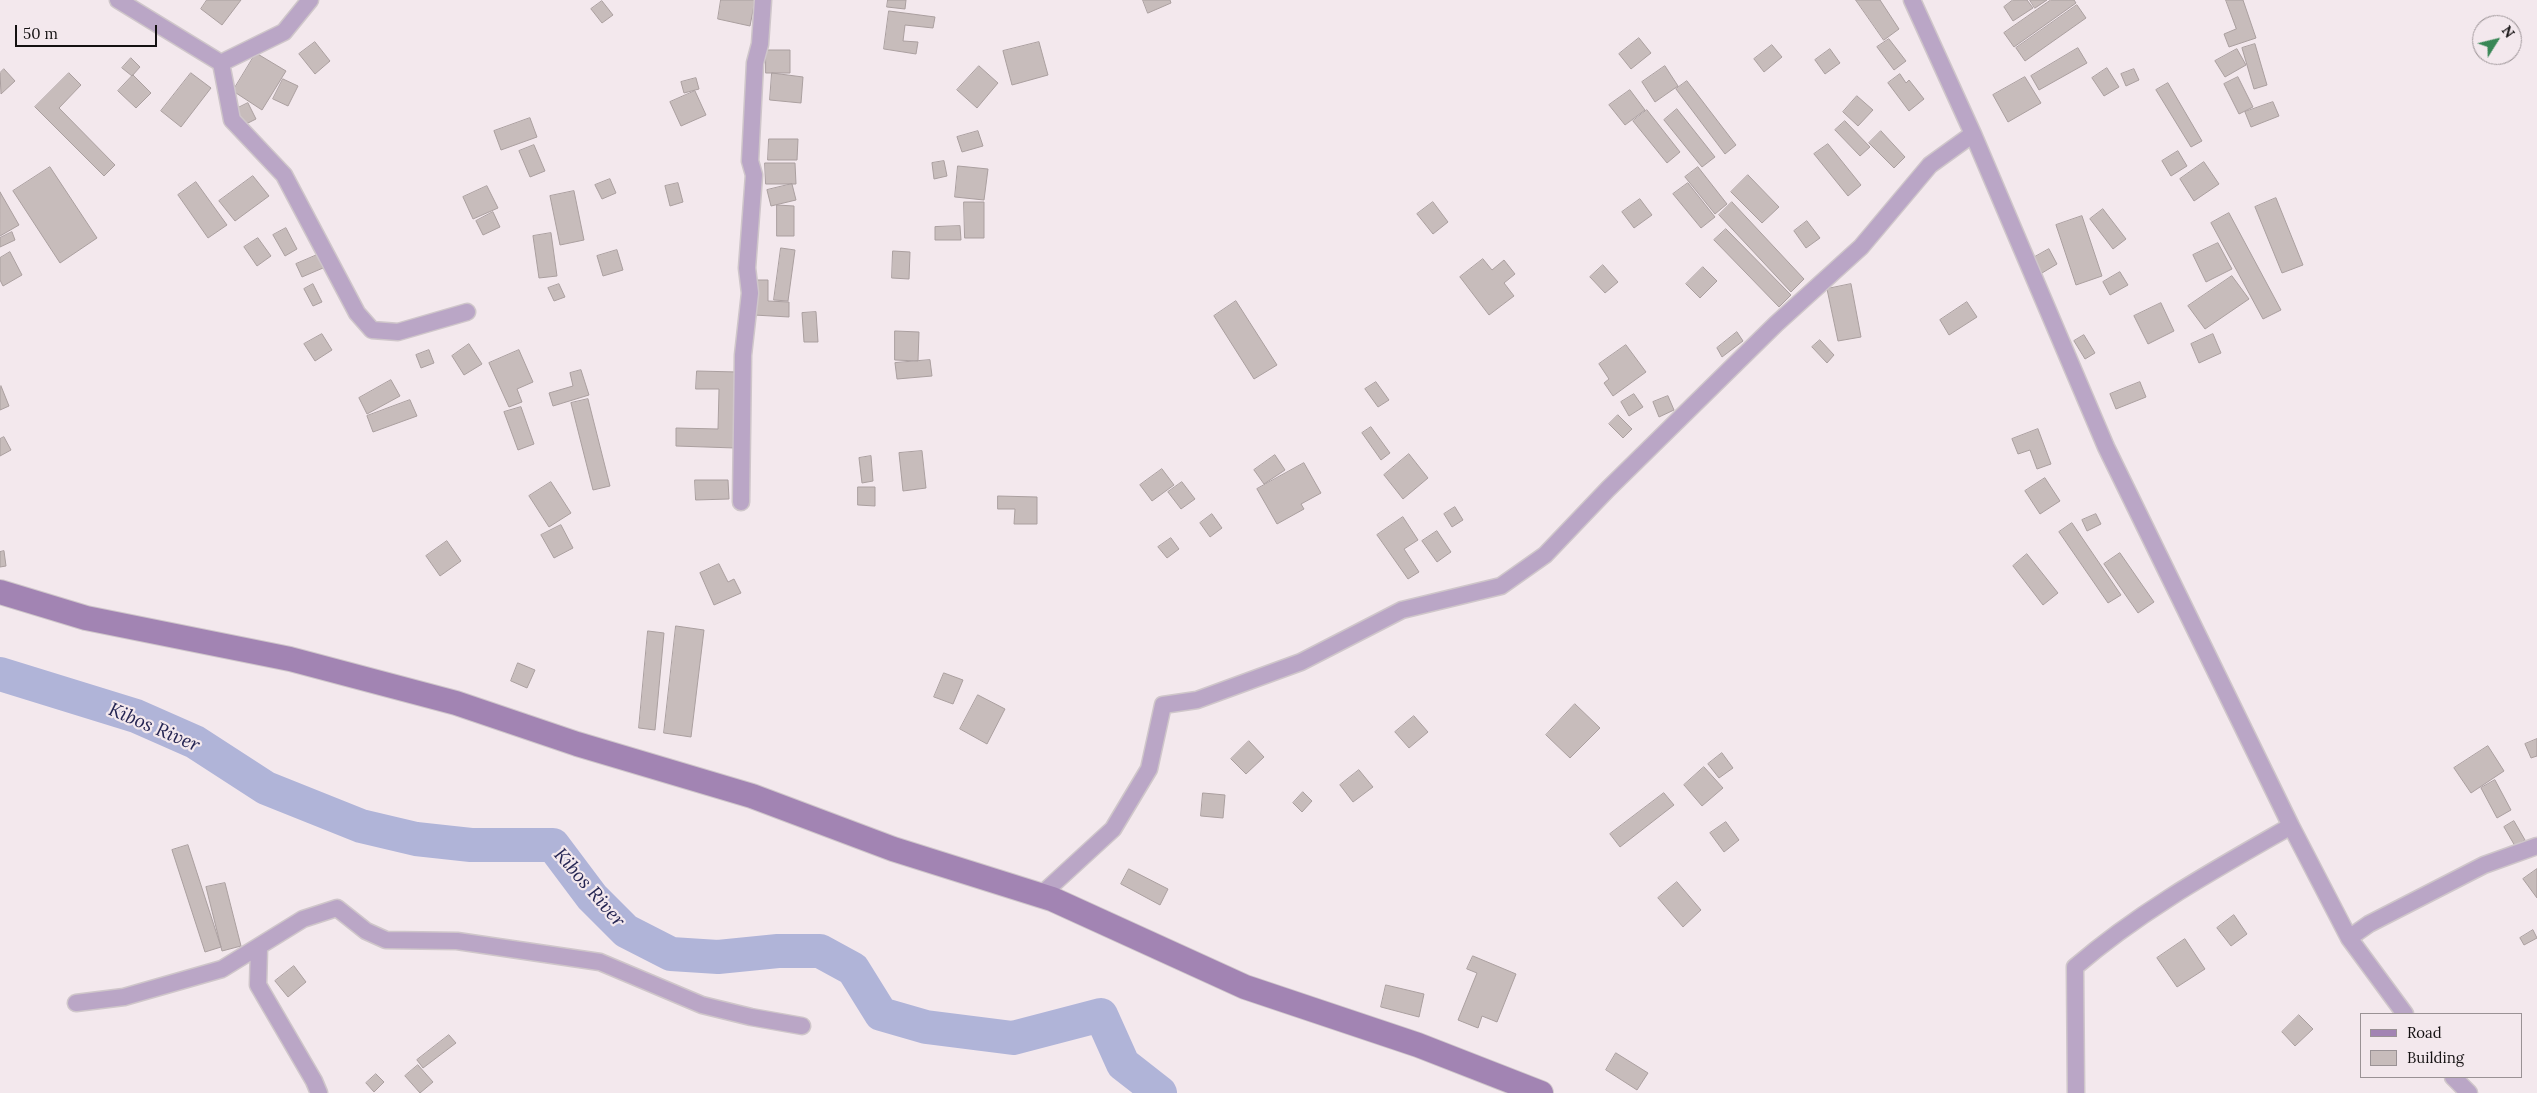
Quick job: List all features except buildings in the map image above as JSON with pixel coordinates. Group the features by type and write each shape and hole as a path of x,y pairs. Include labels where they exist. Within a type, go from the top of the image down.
{"main road":[{"path":"0,592 86,618 290,659 456,703 576,744 752,796 893,849 1041,895 1245,987 1418,1045 1542,1093"}],"street":[{"path":"118,0 221,63 232,120 284,175 357,313 372,330 398,332 467,312"},
{"path":"221,63 284,32 310,0"},
{"path":"741,502 743,355 750,293 747,268 754,174 750,161 754,63 760,44 763,0"},
{"path":"1912,0 1973,134 2106,447 2291,826 2349,938 2404,1013"},
{"path":"1041,895 1113,828 1148,769 1163,706 1197,700 1301,662 1402,610 1501,586 1545,555 1608,489 1776,324 1860,247 1930,166 1973,134"},
{"path":"2076,1093 2075,967 2103,943 2172,894 2291,826"},
{"path":"2349,938 2369,924 2484,865 2537,846"},
{"path":"76,1003 124,997 222,969 303,919 337,908 359,927 386,940 456,941 600,962 702,1005 751,1017 802,1026"},
{"path":"258,948 258,985 314,1081 319,1093"},
{"path":"2455,1078 2470,1093"}],"waterway":[{"name":"Kibos River","path":"0,674 136,716 195,742 266,788 361,826 416,839 471,845 553,845 592,897 626,931 671,954 718,957 778,951 820,951 853,969 881,1014 926,1027 1013,1038 1101,1015 1123,1064 1160,1093"}]}
